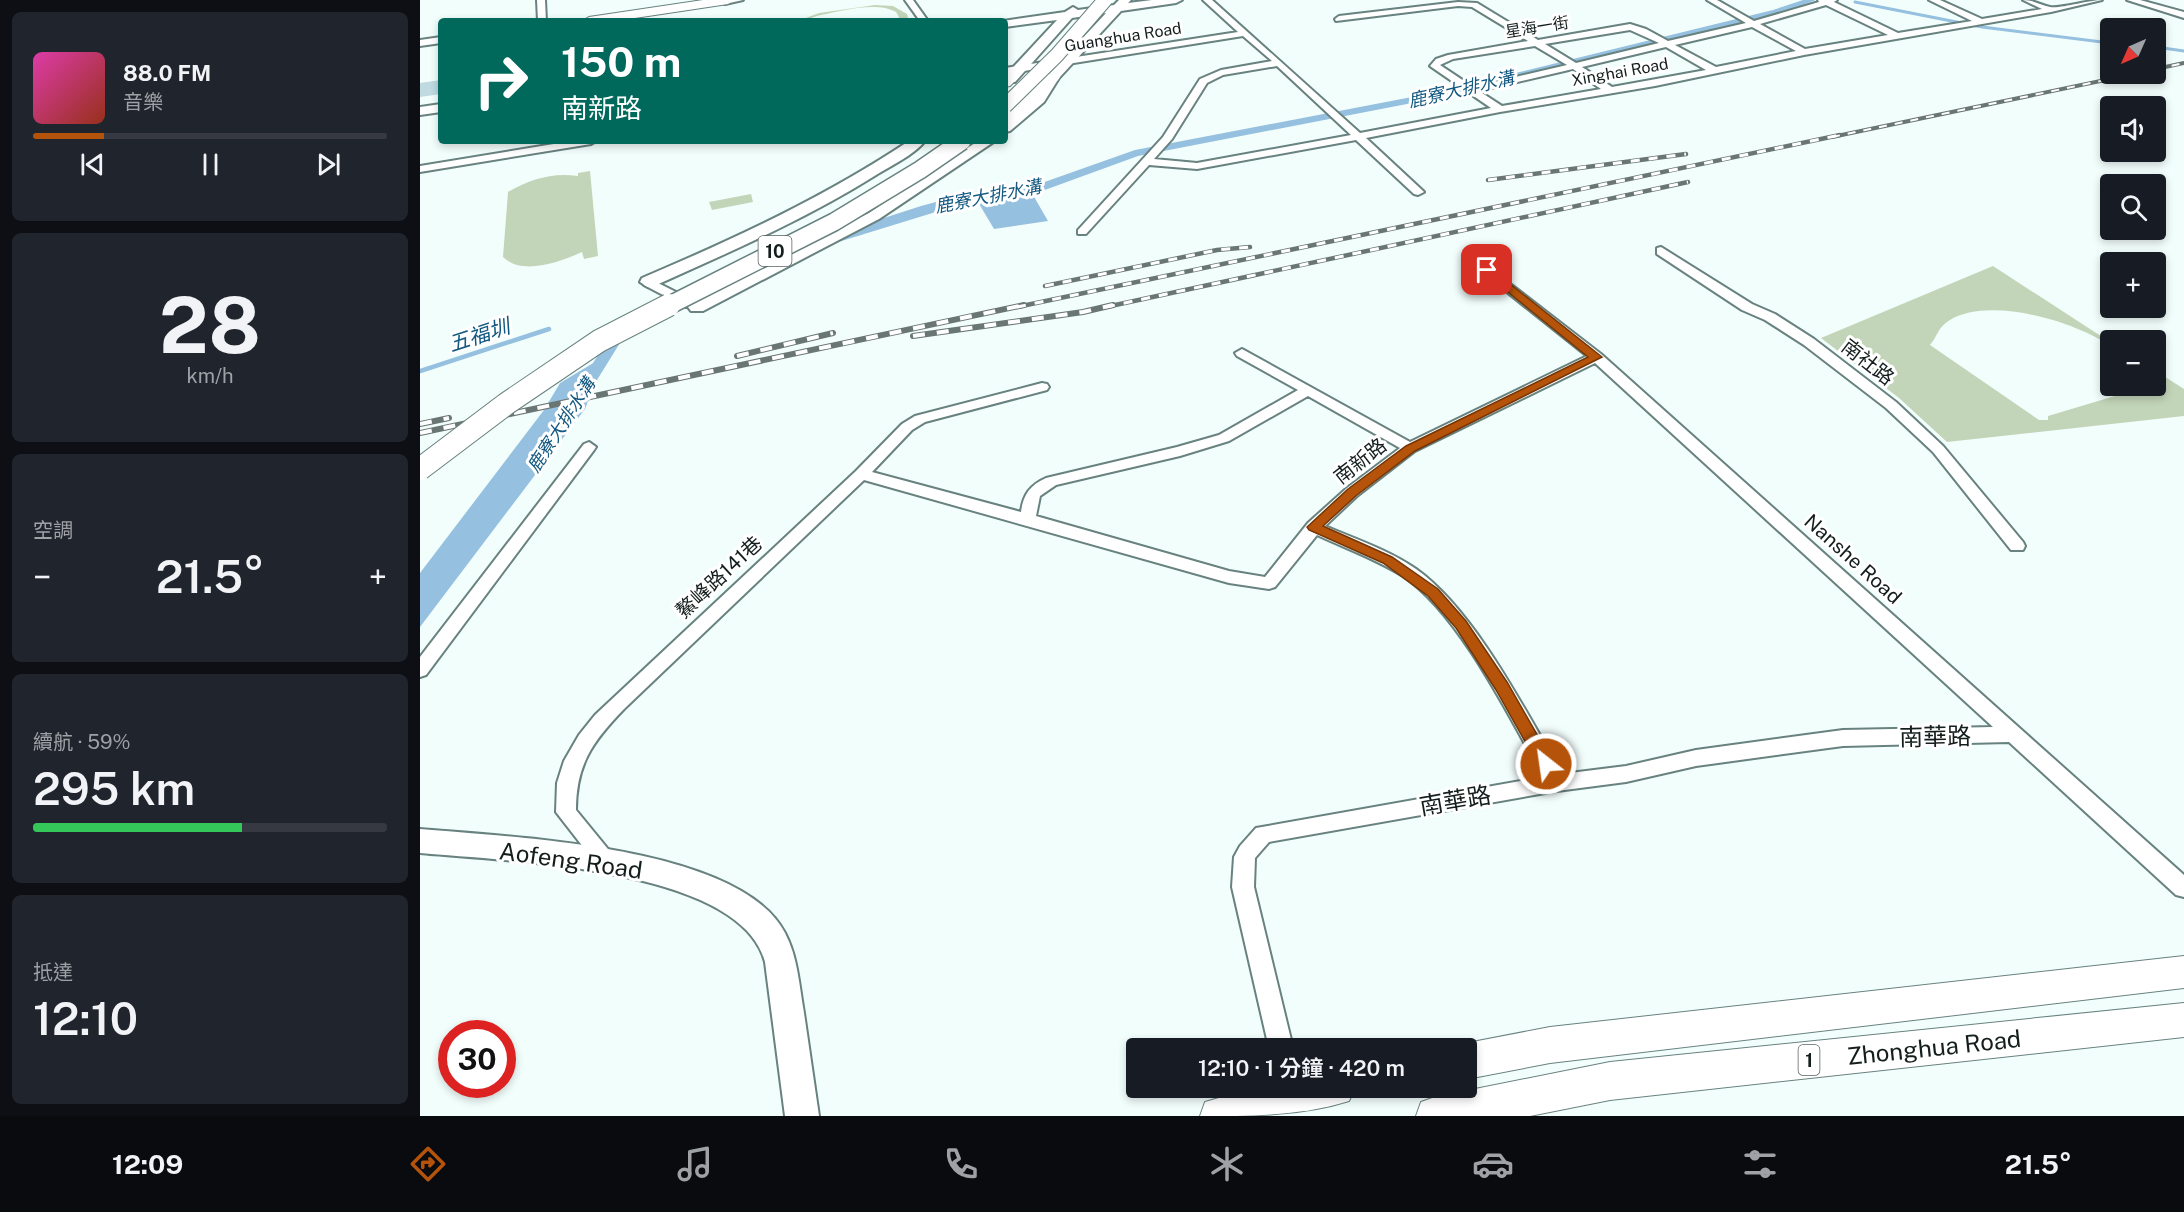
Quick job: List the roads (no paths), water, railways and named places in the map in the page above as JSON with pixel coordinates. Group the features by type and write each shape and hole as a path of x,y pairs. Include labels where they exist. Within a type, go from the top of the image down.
{"main road":[{"path":"609,18 732,0"},
{"path":"1008,91 1053,48 1094,0"},
{"path":"1008,103 1065,48 1105,0"},
{"path":"1008,114 1053,77"},
{"path":"588,343 664,288 839,200 927,144"},
{"name":"10","path":"420,450 535,368 588,343 806,226 880,185 943,144"},
{"name":"10","path":"420,469 588,343 599,341 664,306 834,222 920,170 958,144"},
{"path":"588,343 766,266 904,189 971,144"},
{"name":"1","path":"1477,1059 1550,1045 2184,972"},
{"name":"Zhonghua Road","path":"1436,1116 1610,1081 2184,1020"},
{"path":"1219,1116 1273,1098"}],"street":[{"path":"541,0 542,18"},
{"path":"909,0 922,18"},
{"path":"1009,77 1082,0"},
{"path":"1008,23 1141,0"},
{"path":"1008,125 1038,100 1052,82 1053,77 1122,3 1176,0"},
{"path":"1207,0 1335,113 1419,192"},
{"path":"1711,0 1804,52"},
{"path":"1933,0 1981,22"},
{"path":"2027,0 2051,10"},
{"name":"Xinghai Road","path":"1148,162 1197,166 1804,52 2098,0"},
{"path":"2132,0 2184,15"},
{"path":"1472,90 1752,24 1827,1 1897,36"},
{"path":"1339,19 1466,3 1474,5 1574,65 1609,90"},
{"path":"1008,20 1071,12"},
{"name":"星海一街","path":"1500,109 1435,66 1439,61 1451,57 1630,27 1643,31 1714,70"},
{"path":"1008,31 1026,35 1042,44"},
{"name":"Guanghua Road","path":"1009,77 1069,61 1245,33"},
{"path":"420,43 438,40"},
{"path":"1082,232 1167,139 1203,81 1221,73 1279,63"},
{"path":"420,109 438,106"},
{"path":"648,282 713,254 818,202 872,172 914,144"},
{"path":"648,282 697,307 874,216 983,144"},
{"path":"420,169 542,145"},
{"name":"南社路","path":"1661,251 1747,307 1770,317 1809,342 1882,398 1938,449 2017,546"},
{"name":"Nanshe Road","path":"1487,270 1596,357 2184,888"},
{"path":"1242,353 1410,448"},
{"name":"南新路","path":"1028,520 1229,577 1269,583 1314,527 1352,492 1410,448 1596,357"},
{"name":"鰲峰路141巷","path":"605,860 566,812 567,781 582,747 598,722 861,474 907,427 920,419 1042,387"},
{"path":"861,474 1028,520 1030,500 1037,487 1051,481 1224,438 1307,391"},
{"path":"420,670 589,447"},
{"path":"1314,527 1388,560 1433,592 1461,625 1501,686 1557,783"},
{"name":"南華路","path":"1279,1038 1244,887 1242,867 1245,852 1263,834 1557,783 1626,774 1696,758 1843,738 2015,734"},
{"name":"Aofeng Road","path":"420,841 605,860 689,880 721,894 753,913 773,938 782,968 802,1116"}],"water":[{"path":"1033,195 1048,221 994,229 978,202"},
{"path":"605,356 585,409 420,627 420,573 544,410 560,383"}],"waterway":[{"name":"鹿寮大排水溝","path":"830,240 925,209 977,195 1038,188 1135,153 1438,95 1776,12 1812,0"},
{"path":"1855,2 1982,27 2100,42"},
{"path":"2166,48 2184,51"},
{"name":"五福圳","path":"420,371 549,329"},
{"name":"鹿寮大排水溝","path":"592,377 618,335 625,331"}],"railway":[{"path":"2166,67 2184,63"},
{"path":"1832,137 2100,81"},
{"path":"1017,307 1840,135"},
{"path":"1488,180 1686,154"},
{"path":"1106,307 1688,182"},
{"path":"1045,286 1217,250 1250,247"},
{"path":"420,433 1024,305"},
{"path":"913,336 1083,312 1113,305"},
{"path":"737,356 833,333"},
{"path":"420,424 449,418"}]}
